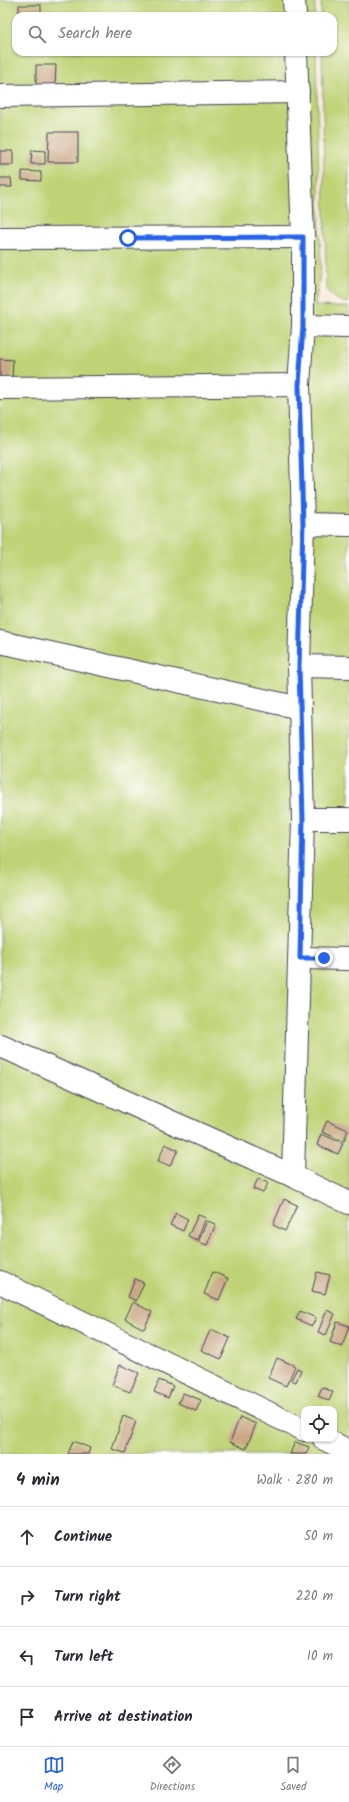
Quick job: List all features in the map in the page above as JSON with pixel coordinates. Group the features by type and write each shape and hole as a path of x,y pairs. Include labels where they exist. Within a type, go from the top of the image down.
{"street":[{"path":"294,0 295,12"},
{"path":"292,1176 300,958 303,819 299,666 303,524 299,385 303,326 303,237 296,56"},
{"path":"0,96 298,92"},
{"path":"0,238 303,237"},
{"path":"303,326 349,327"},
{"path":"0,388 299,385"},
{"path":"303,524 349,525"},
{"path":"0,642 300,708"},
{"path":"299,666 349,666"},
{"path":"303,819 349,819"},
{"path":"300,958 349,959"},
{"path":"1,1046 349,1203"},
{"path":"0,1282 301,1429"},
{"path":"330,1442 349,1451"}],"green space":[{"path":"0,0 315,0 315,12 12,12 12,56 316,56 321,268 315,306 349,307 349,1454 0,1454"},
{"path":"321,0 349,0 349,303 336,299 326,289 322,56 337,56 337,12 321,12"}],"building":[{"path":"19,5 41,5 41,12 19,12"},
{"path":"36,65 56,65 55,86 36,86"},
{"path":"49,132 78,132 78,162 48,162"},
{"path":"32,150 45,151 45,164 31,164"},
{"path":"0,151 13,151 13,165 0,165"},
{"path":"22,171 41,172 41,181 22,180"},
{"path":"0,178 11,178 12,187 0,187"},
{"path":"0,359 13,360 12,379 0,378"},
{"path":"327,1121 348,1130 344,1141 322,1132"},
{"path":"321,1134 343,1143 338,1154 317,1145"},
{"path":"165,1144 178,1150 170,1166 158,1161"},
{"path":"258,1179 268,1183 263,1193 253,1189"},
{"path":"284,1199 297,1205 285,1231 273,1225"},
{"path":"176,1213 188,1219 183,1231 170,1225"},
{"path":"198,1215 206,1218 197,1240 188,1236"},
{"path":"207,1221 216,1224 207,1245 198,1242"},
{"path":"213,1272 228,1278 219,1300 204,1294"},
{"path":"317,1272 330,1275 325,1294 312,1291"},
{"path":"135,1279 144,1283 136,1301 128,1297"},
{"path":"133,1302 152,1312 144,1329 125,1319"},
{"path":"327,1310 335,1314 326,1335 318,1332"},
{"path":"300,1311 316,1318 312,1326 296,1319"},
{"path":"337,1322 349,1326 342,1347 330,1342"},
{"path":"211,1329 230,1338 221,1359 201,1350"},
{"path":"277,1358 295,1366 286,1386 268,1378"},
{"path":"120,1365 139,1373 130,1392 112,1385"},
{"path":"297,1368 301,1370 296,1382 291,1380"},
{"path":"159,1380 173,1386 168,1398 154,1392"},
{"path":"322,1387 333,1392 329,1401 318,1396"},
{"path":"183,1393 201,1400 196,1411 178,1403"},
{"path":"123,1416 136,1421 125,1453 112,1449"},
{"path":"240,1417 256,1424 246,1449 230,1442"},
{"path":"73,1441 90,1448 88,1454 68,1454"},
{"path":"295,1442 309,1447 306,1454 290,1454"}],"route":[{"path":"128,238 303,237 303,326 299,385 303,524 299,666 303,819 300,958 324,958"}]}
